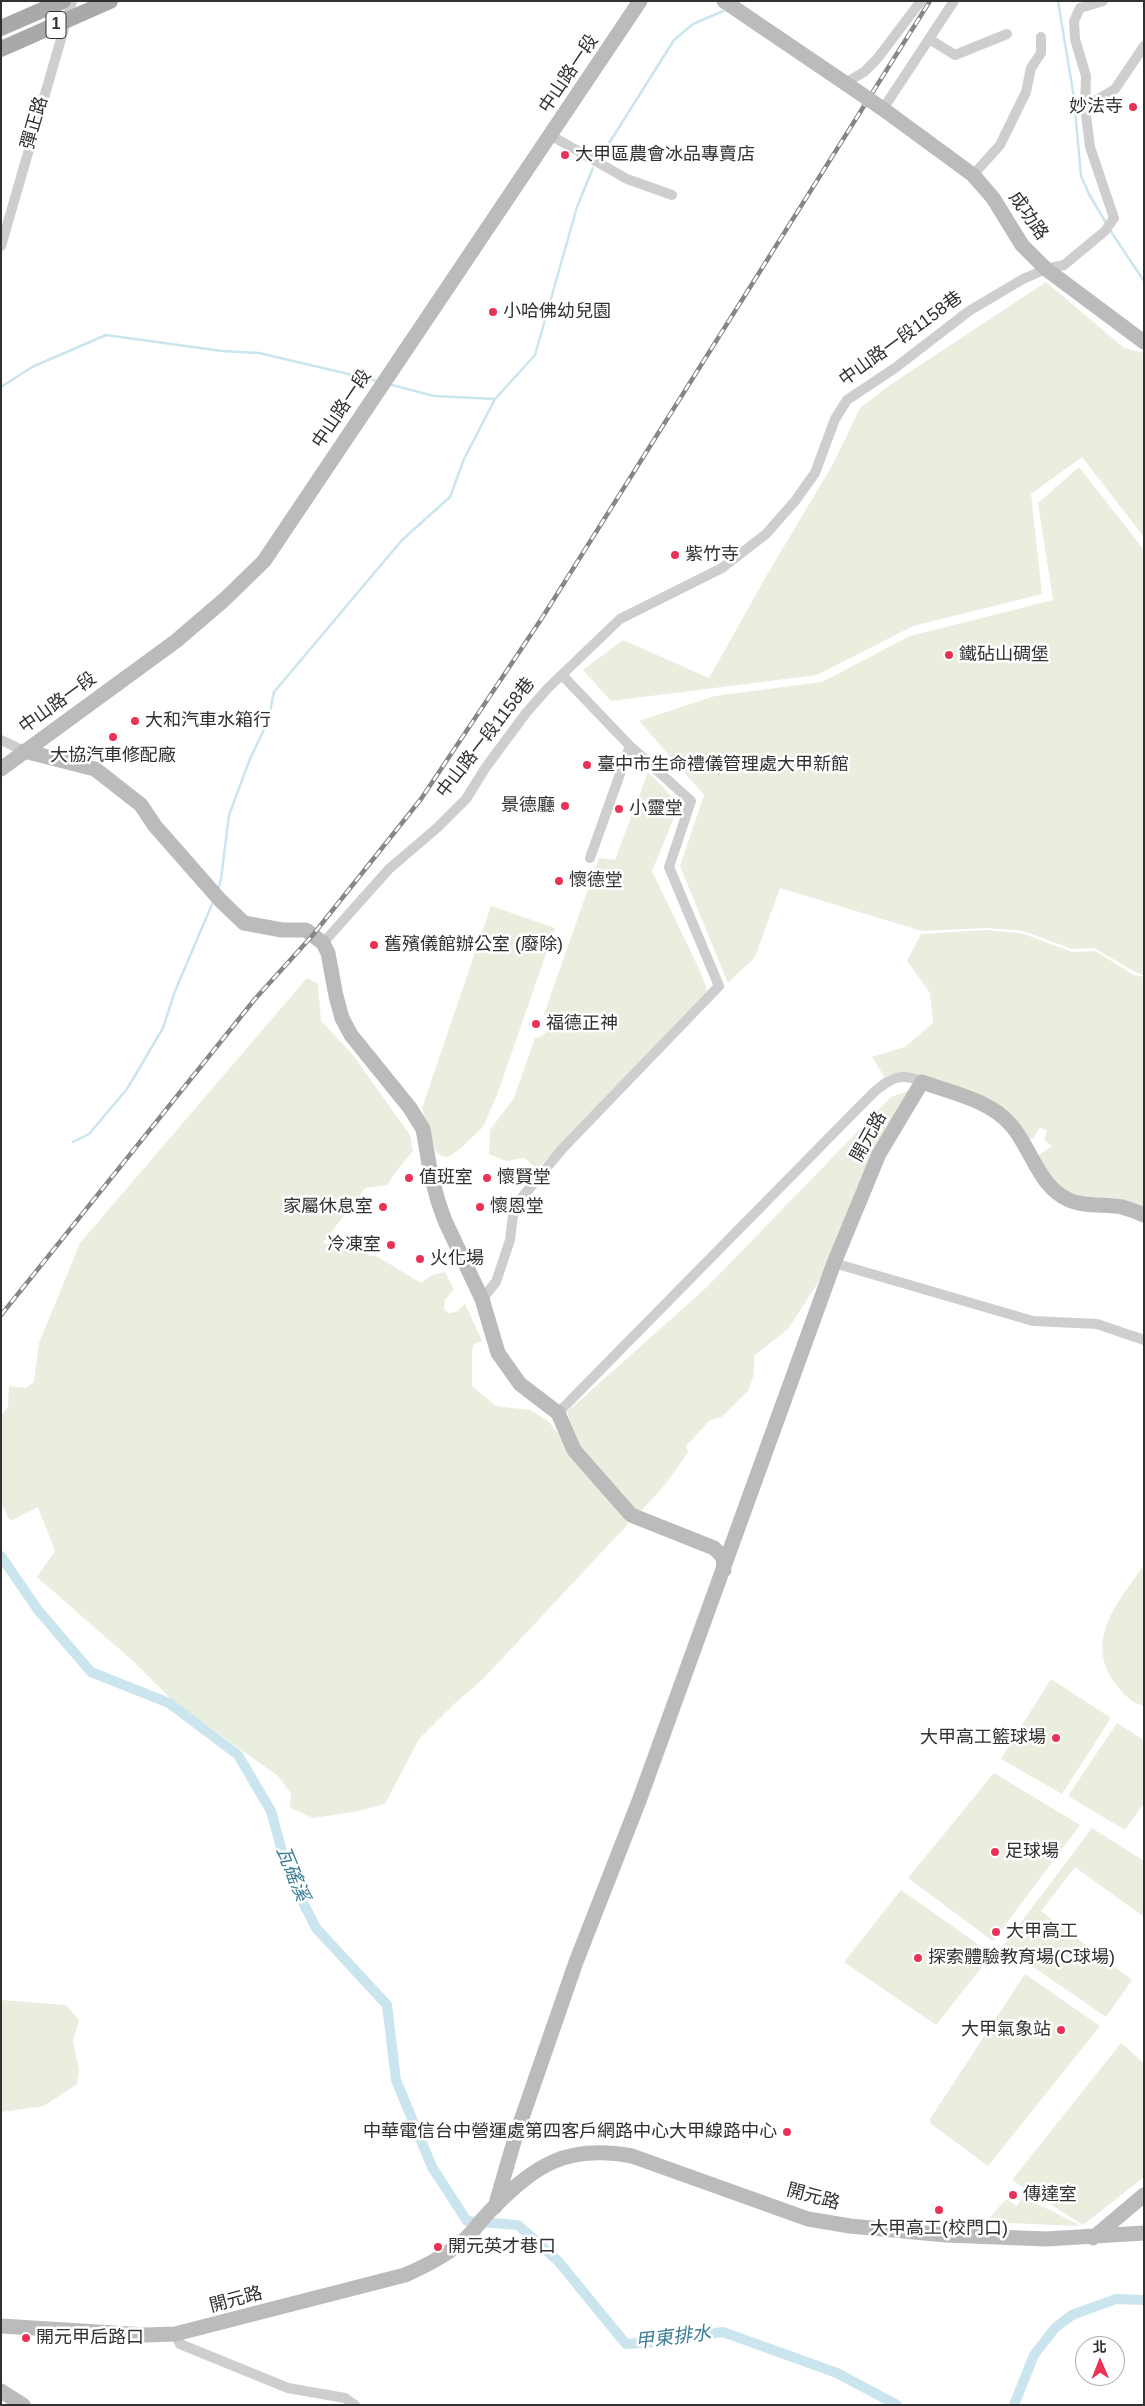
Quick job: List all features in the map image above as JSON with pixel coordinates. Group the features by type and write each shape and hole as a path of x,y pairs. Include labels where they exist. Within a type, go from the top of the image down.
{"main road":[{"name":"1","path":"1,28 63,1"},
{"name":"1","path":"1,49 110,1"}],"street":[{"name":"彈正路","path":"1,246 72,1"},
{"name":"中山路一段","path":"1,769 176,641 225,599 264,561 640,1"},
{"path":"724,1 749,16 845,83 864,72 877,59 921,1"},
{"path":"734,1 749,16"},
{"path":"883,109 954,1"},
{"path":"1085,107 1086,76 1075,39 1074,22 1080,8 1103,1"},
{"path":"928,39 955,55 1007,34"},
{"path":"973,175 1000,145 1026,92 1031,68 1041,52 1041,37"},
{"path":"1085,107 1115,89 1144,46"},
{"name":"成功路","path":"845,83 973,175 992,198 1022,245 1046,270 1144,342"},
{"name":"中山路一段1158巷","path":"323,943 389,869 438,827 466,799 486,768 526,714 562,675 620,620 722,568 766,534 795,502 815,473 835,419 847,400 895,368 969,311 1023,279 1064,265 1108,227 1114,218 1090,147 1085,107"},
{"path":"550,135 627,179 672,196"},
{"path":"482,1299 496,1282 510,1240 514,1207 563,1148 719,986 669,867 691,801 630,746 562,675"},
{"path":"1,740 24,751 95,769 141,805 155,826 215,895 244,923 282,930 306,930 323,943 328,953 342,1018 351,1035 410,1108 423,1129 431,1175 443,1214 482,1299 498,1353 520,1384 558,1413 574,1450 631,1515 714,1548 723,1558 724,1572"},
{"path":"590,858 630,746"},
{"path":"558,1413 888,1080 908,1076 988,1106 1003,1117 1018,1135 1043,1178 1052,1189 1069,1200 1124,1208 1144,1215"},
{"name":"開元路","path":"491,2211 576,1962 639,1801 724,1572 834,1263 879,1154 922,1082"},
{"path":"834,1263 1033,1321 1097,1324 1144,1340"},
{"name":"開元路","path":"1,2326 146,2335 175,2334 405,2275 427,2265 466,2238 522,2180 562,2158 606,2151 632,2156 808,2219 850,2226 946,2235 1046,2239 1093,2238 1144,2233"},
{"path":"509,2159 512,2168 522,2180"},
{"path":"1093,2238 1144,2195"},
{"path":"175,2334 180,2344 288,2388 345,2398 355,2405"},
{"path":"1,2391 23,2405"}],"shaded area":[{"path":"1046,282 1124,348 1144,353 1144,537 1082,457 1031,494 1042,594 913,626 817,675 611,701 583,670 623,640 709,678 833,464 860,408 890,385"},
{"path":"1079,467 1144,550 1144,975 1137,973 1094,948 1072,949 1023,931 987,928 922,931 780,888 755,957 728,983 680,866 704,795 639,721 715,696 822,682 910,636 1053,600 1038,503"},
{"path":"648,772 676,801 676,813 652,871 701,973 707,990 537,1169 524,1158 506,1161 489,1154 490,1130 514,1098 535,1038 546,1033 550,1022 544,1014 599,858 615,860"},
{"path":"491,906 555,928 497,1095 483,1127 461,1148 448,1157 441,1156 436,1151 422,1108"},
{"path":"985,930 1021,933 1072,952 1095,951 1134,975 1144,977 1144,1216 1080,1203 1053,1182 1036,1157 1052,1146 1044,1140 1047,1131 1040,1127 1033,1139 1023,1140 1005,1117 917,1083 896,1081 858,1109 820,1145 884,1076 872,1057 905,1047 933,1023 930,993 907,961 921,934"},
{"path":"307,978 318,984 321,1021 353,1055 410,1135 413,1151 387,1185 365,1188 323,1243 378,1257 421,1283 432,1275 445,1272 454,1289 445,1300 444,1309 448,1313 456,1312 465,1304 482,1341 474,1344 472,1352 472,1386 496,1406 530,1410 549,1422 628,1524 483,1679 453,1705 419,1739 385,1804 354,1812 313,1818 290,1808 291,1793 278,1776 174,1702 133,1661 37,1577 55,1551 38,1507 10,1521 1,1503 1,1416 8,1407 9,1386 26,1388 34,1382 39,1343 80,1243"},
{"path":"908,1091 823,1275 788,1329 754,1356 754,1374 748,1391 722,1417 710,1420 686,1446 688,1452 676,1470 657,1494 634,1517 580,1451 567,1412 707,1287 891,1097"},
{"path":"1144,1565 1144,1706 1135,1703 1127,1697 1114,1682 1106,1666 1103,1650 1108,1620"},
{"name":"大甲高工籃球場","path":"1051,1679 1111,1718 1062,1794 1001,1759"},
{"name":"大甲高工籃球場","path":"1117,1723 1144,1740 1144,1803 1125,1830 1068,1796"},
{"name":"足球場","path":"994,1773 1080,1825 993,1941 908,1878"},
{"path":"1092,1828 1144,1861 1144,1917 1075,1867 1041,1911 1132,1980 1106,2017 1003,1946"},
{"name":"探索體驗教育場(C球場)","path":"901,1890 992,1954 936,2025 844,1962"},
{"path":"1025,1974 1100,2026 988,2166 931,2124 930,2119"},
{"path":"1,2000 66,2005 79,2020 73,2041 79,2069 77,2084 44,2106 1,2112"},
{"path":"1121,2043 1144,2063 1144,2177 1083,2225 1012,2180"},
{"path":"1023,2197 1081,2226 986,2222 1006,2199 1017,2206"}],"waterway":[{"path":"1058,1 1074,98 1081,176 1106,223"},
{"path":"601,156 674,40 693,24 723,11"},
{"path":"218,890 229,815 250,759 268,721 274,692 402,540 450,497 464,459 495,399 535,355 577,207 593,168"},
{"path":"1110,230 1144,281"},
{"path":"1,387 32,367 106,335 222,351 259,353 378,381"},
{"path":"388,384 434,396 495,399"},
{"path":"73,1142 89,1134 127,1089 163,1028 175,991 213,902"},
{"name":"瓦磘溪","path":"1,1556 38,1610 91,1672 169,1703 238,1755 271,1811 288,1873 316,1928 387,2005 396,2080 432,2167 467,2221 518,2225 558,2261 626,2344 656,2342 723,2332 837,2373 897,2405"},
{"name":"甲東排水","path":"1014,2405 1034,2355 1055,2328 1072,2315 1116,2299 1144,2300"}],"railway":[{"path":"1,1315 255,999 312,936 421,799 542,618 930,1"}],"place":[{"name":"妙法寺","path":"1133,107"},
{"name":"大甲區農會冰品專賣店","path":"565,155"},
{"name":"小哈佛幼兒園","path":"493,312"},
{"name":"紫竹寺","path":"675,555"},
{"name":"鐵砧山碉堡","path":"949,655"},
{"name":"大和汽車水箱行","path":"135,721"},
{"name":"大協汽車修配廠","path":"113,737"},
{"name":"臺中市生命禮儀管理處大甲新館","path":"587,765"},
{"name":"景德廳","path":"565,806"},
{"name":"小靈堂","path":"619,809"},
{"name":"懷德堂","path":"559,881"},
{"name":"舊殯儀館辦公室 (廢除)","path":"374,945"},
{"name":"福德正神","path":"536,1024"},
{"name":"值班室","path":"409,1178"},
{"name":"懷賢堂","path":"487,1178"},
{"name":"家屬休息室","path":"383,1207"},
{"name":"懷恩堂","path":"480,1207"},
{"name":"冷凍室","path":"391,1245"},
{"name":"火化場","path":"420,1259"},
{"name":"大甲高工籃球場","path":"1056,1738"},
{"name":"足球場","path":"995,1852"},
{"name":"大甲高工","path":"996,1932"},
{"name":"探索體驗教育場(C球場)","path":"918,1958"},
{"name":"大甲氣象站","path":"1061,2030"},
{"name":"中華電信台中營運處第四客戶網路中心大甲線路中心","path":"787,2132"},
{"name":"傳達室","path":"1013,2195"},
{"name":"大甲高工(校門口)","path":"939,2210"},
{"name":"開元英才巷口","path":"438,2247"},
{"name":"開元甲后路口","path":"26,2338"}]}
